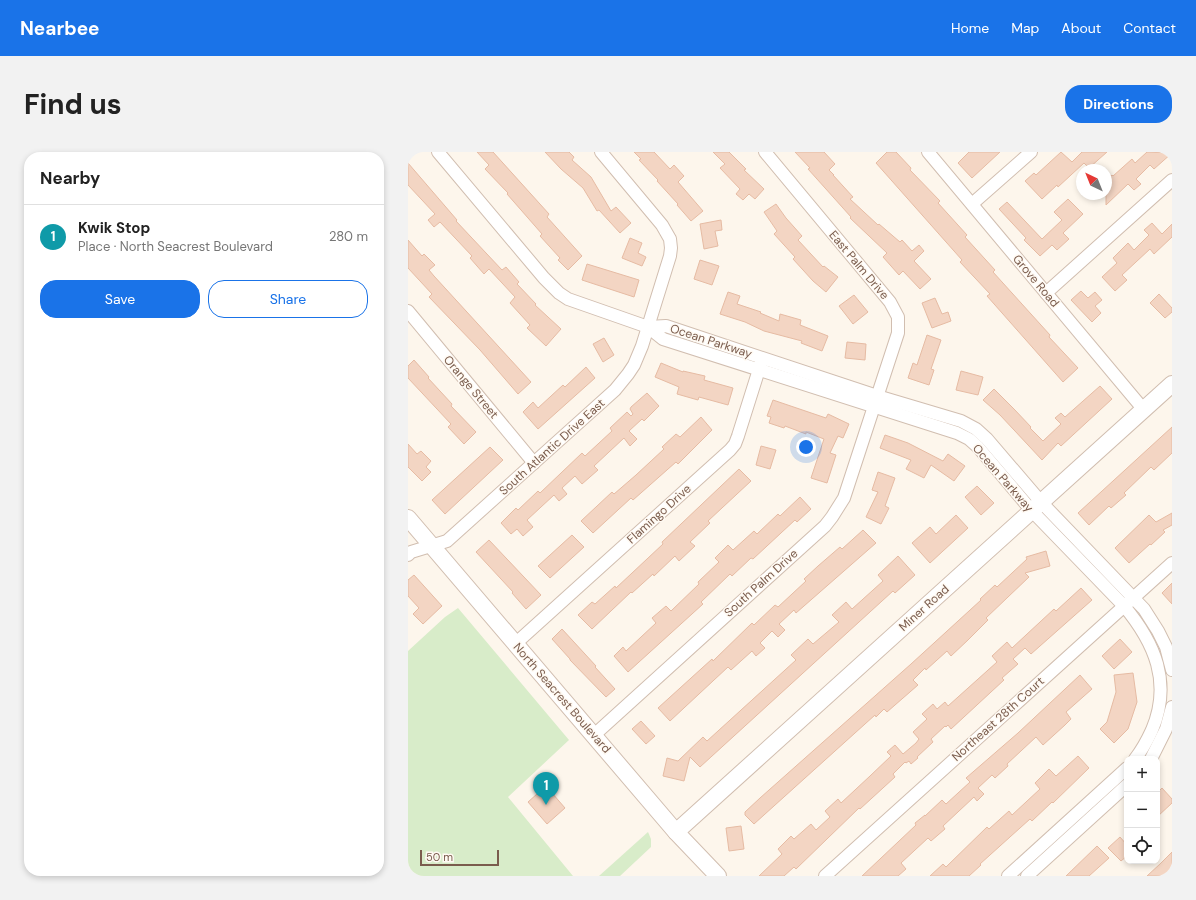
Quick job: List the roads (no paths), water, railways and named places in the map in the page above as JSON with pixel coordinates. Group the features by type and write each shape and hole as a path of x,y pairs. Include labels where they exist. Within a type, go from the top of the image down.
{"street":[{"name":"Ocean Parkway","path":"438,152 544,278 559,293 568,299 578,304 648,327 663,339 759,370 876,401 961,421 976,429 987,439 1036,507 1134,617 1147,637 1159,667 1161,684 1158,714 1148,739 1137,756"},
{"name":"South Atlantic Drive East","path":"408,555 411,552 431,545 448,541 622,382 634,365 648,327 670,256 670,239 662,225 601,152"},
{"name":"East Palm Drive","path":"764,152 895,309 898,317 898,333 876,401"},
{"name":"Grove Road","path":"928,152 1144,410"},
{"path":"972,204 1031,152"},
{"path":"1046,293 1172,180"},
{"name":"Orange Street","path":"408,311 534,463"},
{"name":"Ocean Parkway","path":"648,327 666,326 763,358 876,401"},
{"name":"Flamingo Drive","path":"515,644 730,450 735,444 738,436 763,358"},
{"name":"Miner Road","path":"676,832 1172,384"},
{"name":"South Palm Drive","path":"593,736 825,526 844,498 876,401"},
{"name":"Ocean Parkway","path":"1036,507 1144,610 1158,631 1166,647 1172,670"},
{"name":"North Seacrest Boulevard","path":"408,518 676,832 718,876"},
{"name":"Northeast 28th Court","path":"824,876 1172,563"},
{"path":"1153,756 1159,745 1171,714 1158,714"},
{"path":"1008,876 1124,771"},
{"path":"1027,876 1124,788"}],"place":[{"name":"Kwik Stop","path":"546,805"}]}
